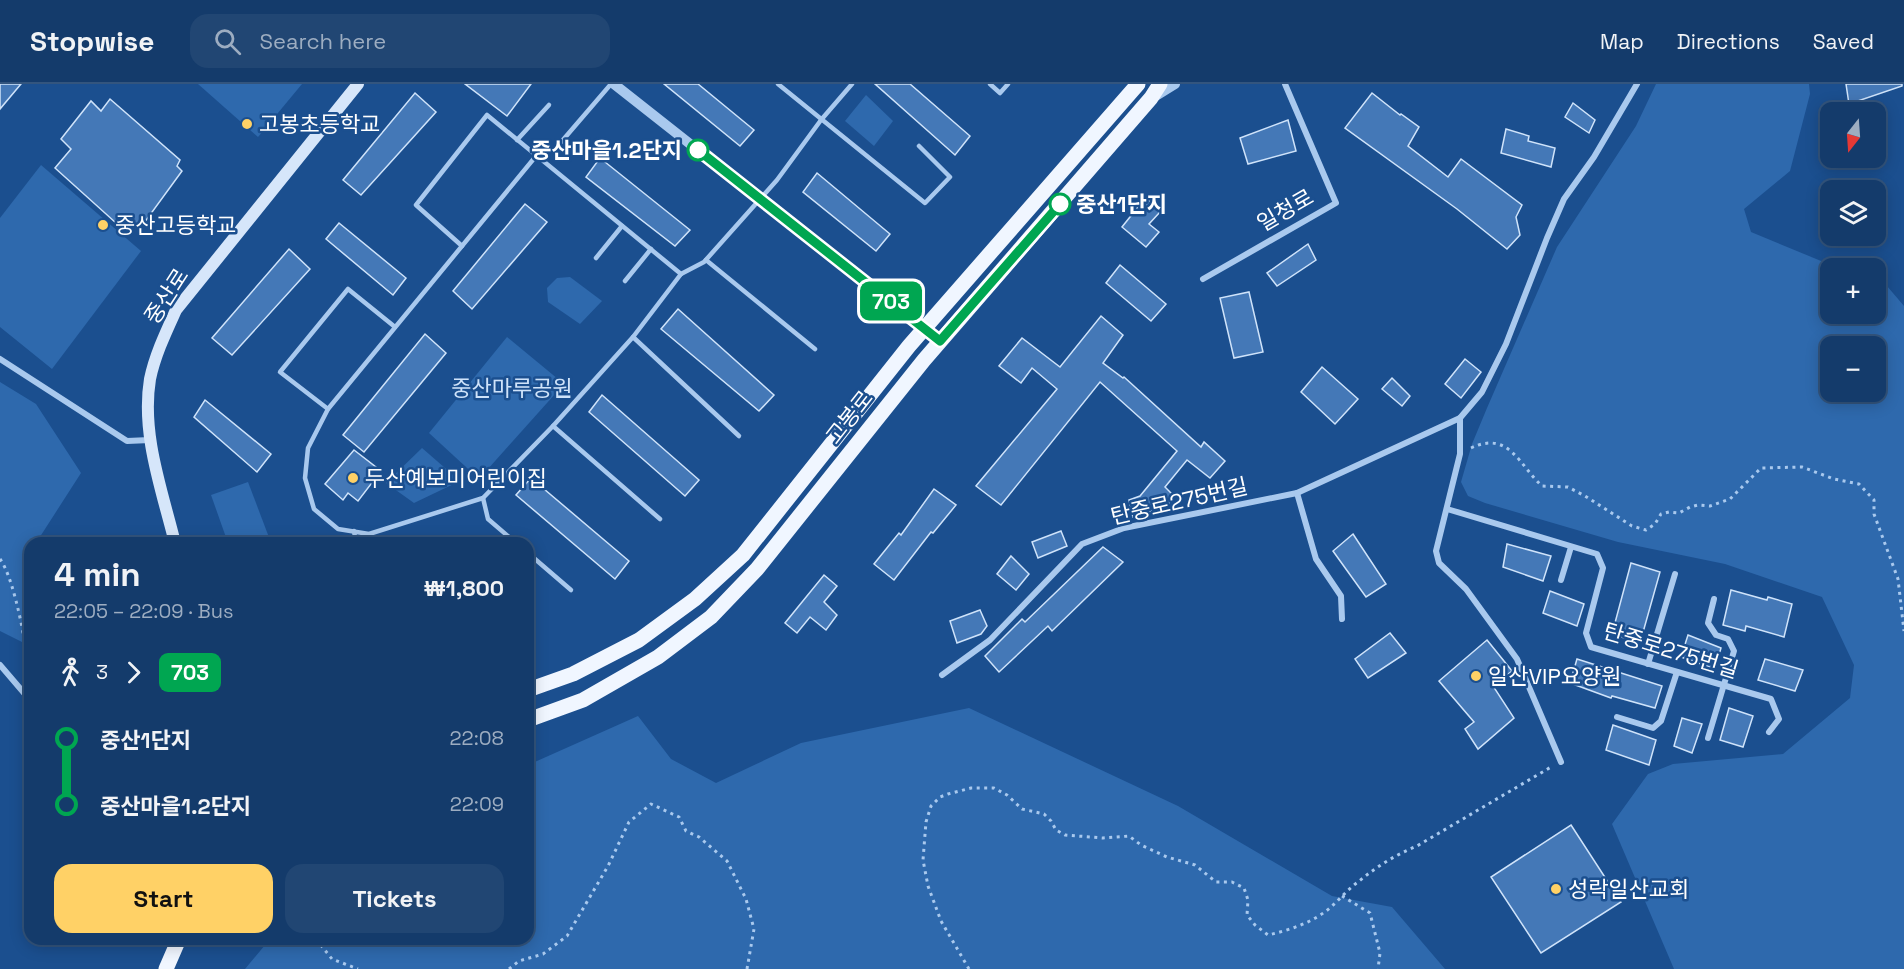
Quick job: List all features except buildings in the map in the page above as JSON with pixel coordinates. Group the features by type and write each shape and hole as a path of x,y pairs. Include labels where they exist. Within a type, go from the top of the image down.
{"main road":[{"name":"중산로","path":"174,537 151,440 148,415 150,379 160,344 176,310 358,84"},
{"name":"고봉로","path":"534,688 573,674 639,640 695,599 743,555 909,346 1138,84"},
{"name":"고봉로","path":"534,718 583,700 658,657 711,617 758,569 940,341 1151,98 1160,84"},
{"path":"166,969 176,945"}],"street":[{"path":"612,84 940,341"},
{"path":"1151,98 1175,84"},
{"name":"일청로","path":"1203,279 1336,203 1285,84"},
{"name":"탄중로275번길","path":"942,675 990,640 1082,544 1124,528 1297,493 1460,418 1482,392 1506,344 1564,199 1594,157 1637,84"},
{"path":"0,359 127,441 151,440"},
{"path":"1460,418 1460,454 1436,551 1439,563 1466,589 1516,658 1561,762"},
{"path":"1297,493 1316,559 1341,596 1342,619"},
{"name":"탄중로275번길","path":"1447,509 1597,555 1603,568 1586,633 1591,647 1771,699 1779,719 1769,732"},
{"path":"1561,580 1571,547"},
{"path":"1648,664 1675,574"},
{"path":"1708,738 1734,651 1728,639 1716,635 1708,623 1714,599"},
{"path":"0,665 24,693"},
{"path":"1617,717 1653,728 1661,721 1677,672"}],"lane":[{"path":"612,84 556,148 536,156 328,409 308,448 305,478 314,509 338,529 369,534 483,498 554,426 633,337 681,274 706,260 777,180 821,120 852,84"},
{"path":"778,84 925,203 950,177 920,146"},
{"path":"990,84 1000,93 1008,84"},
{"path":"517,140 549,105"},
{"path":"462,246 416,205 487,115 681,274"},
{"path":"596,258 622,226"},
{"path":"625,281 651,249"},
{"path":"706,260 815,348"},
{"path":"328,409 280,372 348,289 395,327"},
{"path":"633,337 739,436"},
{"path":"554,426 660,519"},
{"path":"483,498 488,519 509,537"},
{"path":"354,531 355,537"},
{"path":"534,558 571,590"}],"path":[{"path":"1460,454 1483,442 1499,445 1519,457 1524,467 1542,486 1568,487 1632,526 1646,530 1655,524 1661,514 1679,513 1690,507 1710,506 1730,499 1761,468 1802,467 1834,479 1859,484 1874,500 1874,514 1898,579 1904,631"},
{"path":"0,559 5,565 9,578 24,640"},
{"path":"969,969 941,921 928,886 923,860 926,822 931,806 940,797 970,788 994,789 1007,795 1022,809 1044,814 1056,830 1065,835 1103,838 1129,836 1167,857 1196,865 1215,882 1232,882 1244,888 1248,900 1247,915 1255,925 1268,934 1284,932 1314,918 1329,908 1357,882 1397,854 1417,846 1561,762"},
{"path":"509,969 519,961 543,954 567,936 608,866 629,822 651,804 680,817 686,831 699,837 727,861 746,900 754,929 747,969"},
{"path":"1342,896 1371,913 1380,953 1378,969"},
{"path":"321,945 332,959 358,969"}],"green space":[{"path":"198,84 302,84 258,137"},
{"path":"1656,84 1809,84 1810,94 1790,171 1744,209 1751,232 1820,261 1820,324 1886,324 1886,286 1904,306 1904,969 1674,969 1612,824 1648,774 1673,764 1783,754 1850,698 1854,665 1822,597 1725,564 1618,542 1468,496 1461,482 1472,444 1557,247 1636,126"},
{"path":"866,95 893,121 874,146 845,121"},
{"path":"41,165 141,251 52,369 0,327 0,218"},
{"path":"570,277 602,301 580,324 548,302 547,288 557,278"},
{"name":"중산마루공원","path":"507,337 564,384 479,479 429,433"},
{"path":"0,382 36,404 81,473 40,537 24,537 24,643 0,631"},
{"path":"422,448 460,481 414,503 386,483"},
{"path":"248,482 269,537 226,537 211,495"},
{"path":"969,708 1178,806 1332,896 1392,907 1445,969 245,969 265,945 534,945 534,762 638,716 671,759 716,783 801,743"}],"bus line":[{"name":"703","path":"698,150 940,341 1060,204"}],"place":[{"name":"고봉초등학교","path":"247,124"},
{"name":"중산마을1.2단지","path":"698,150"},
{"name":"중산1단지","path":"1060,204"},
{"name":"중산고등학교","path":"103,225"},
{"name":"두산예보미어린이집","path":"353,478"},
{"name":"일산VIP요양원","path":"1476,676"},
{"name":"성락일산교회","path":"1556,889"}]}
